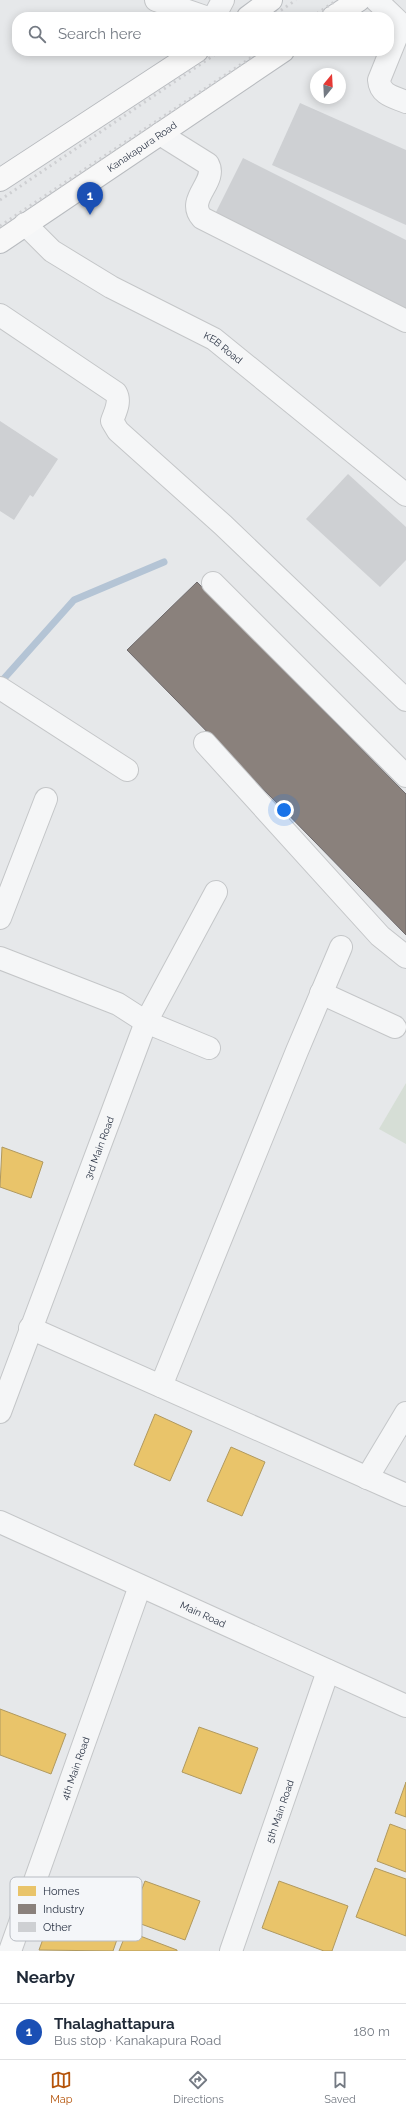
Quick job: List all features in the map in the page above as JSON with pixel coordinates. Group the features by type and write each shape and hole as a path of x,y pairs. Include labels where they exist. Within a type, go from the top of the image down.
{"highway":[{"path":"255,12 271,0"},
{"path":"341,12 359,0"},
{"path":"0,180 189,56"},
{"name":"Kanakapura Road","path":"0,242 276,56"}],"street":[{"path":"156,0 191,12"},
{"path":"217,12 223,0"},
{"path":"376,0 389,12"},
{"path":"394,17 400,23 400,28 394,43"},
{"path":"389,56 379,80 379,86 382,92 406,102"},
{"path":"160,134 208,164 210,168 209,175 196,206 197,212 202,218 406,321"},
{"name":"KEB Road","path":"25,224 52,251 111,287 214,339 406,495"},
{"path":"0,315 116,393 118,397 112,421 118,431 223,525 406,700"},
{"path":"213,583 406,776"},
{"path":"0,688 127,770"},
{"path":"205,742 380,936 406,957"},
{"path":"0,918 46,799"},
{"name":"3rd Main Road","path":"0,1412 30,1328 146,1022 216,892"},
{"path":"161,1386 341,947"},
{"path":"0,958 118,1004 146,1022 209,1048"},
{"path":"321,993 395,1026"},
{"path":"30,1328 406,1495"},
{"path":"367,1478 406,1412"},
{"name":"Main Road","path":"0,1522 406,1706"},
{"name":"4th Main Road","path":"36,1877 140,1586"},
{"name":"5th Main Road","path":"230,1951 328,1671"},
{"name":"4th Main Road","path":"10,1951 14,1941"}],"shaded area":[{"path":"406,1083 406,1144 379,1129"}],"building: Homes":[{"path":"2,1147 43,1162 31,1198 0,1187"},
{"path":"155,1414 192,1431 170,1481 134,1465"},
{"path":"231,1447 265,1462 242,1516 207,1501"},
{"path":"0,1709 66,1734 51,1774 0,1755"},
{"path":"199,1727 258,1748 241,1794 182,1772"},
{"path":"406,1782 406,1817 395,1813"},
{"path":"390,1824 406,1830 406,1872 377,1861"},
{"path":"375,1868 406,1879 406,1936 356,1917"},
{"path":"145,1881 200,1901 185,1940 142,1924 142,1889"},
{"path":"279,1881 348,1906 332,1951 324,1951 262,1928"},
{"path":"142,1937 177,1950 177,1951 119,1951 123,1941 142,1941"},
{"path":"42,1941 116,1941 113,1951 39,1950"}],"building: Industry":[{"path":"197,582 406,794 406,935 127,650"}],"building: Other":[{"path":"300,103 406,150 406,225 272,165"},
{"path":"243,158 406,240 406,312 214,216"},
{"path":"0,421 58,459 33,497 30,495 14,520 0,511"},
{"path":"348,474 406,527 406,560 380,587 306,519"}],"waterway":[{"path":"0,683 74,600 164,562"}],"railway":[{"path":"278,12 296,0"},
{"path":"319,12 337,0"},
{"path":"0,200 213,56"},
{"path":"0,226 254,56"}],"place":[{"name":"Thalaghattapura","path":"90,215"}]}
